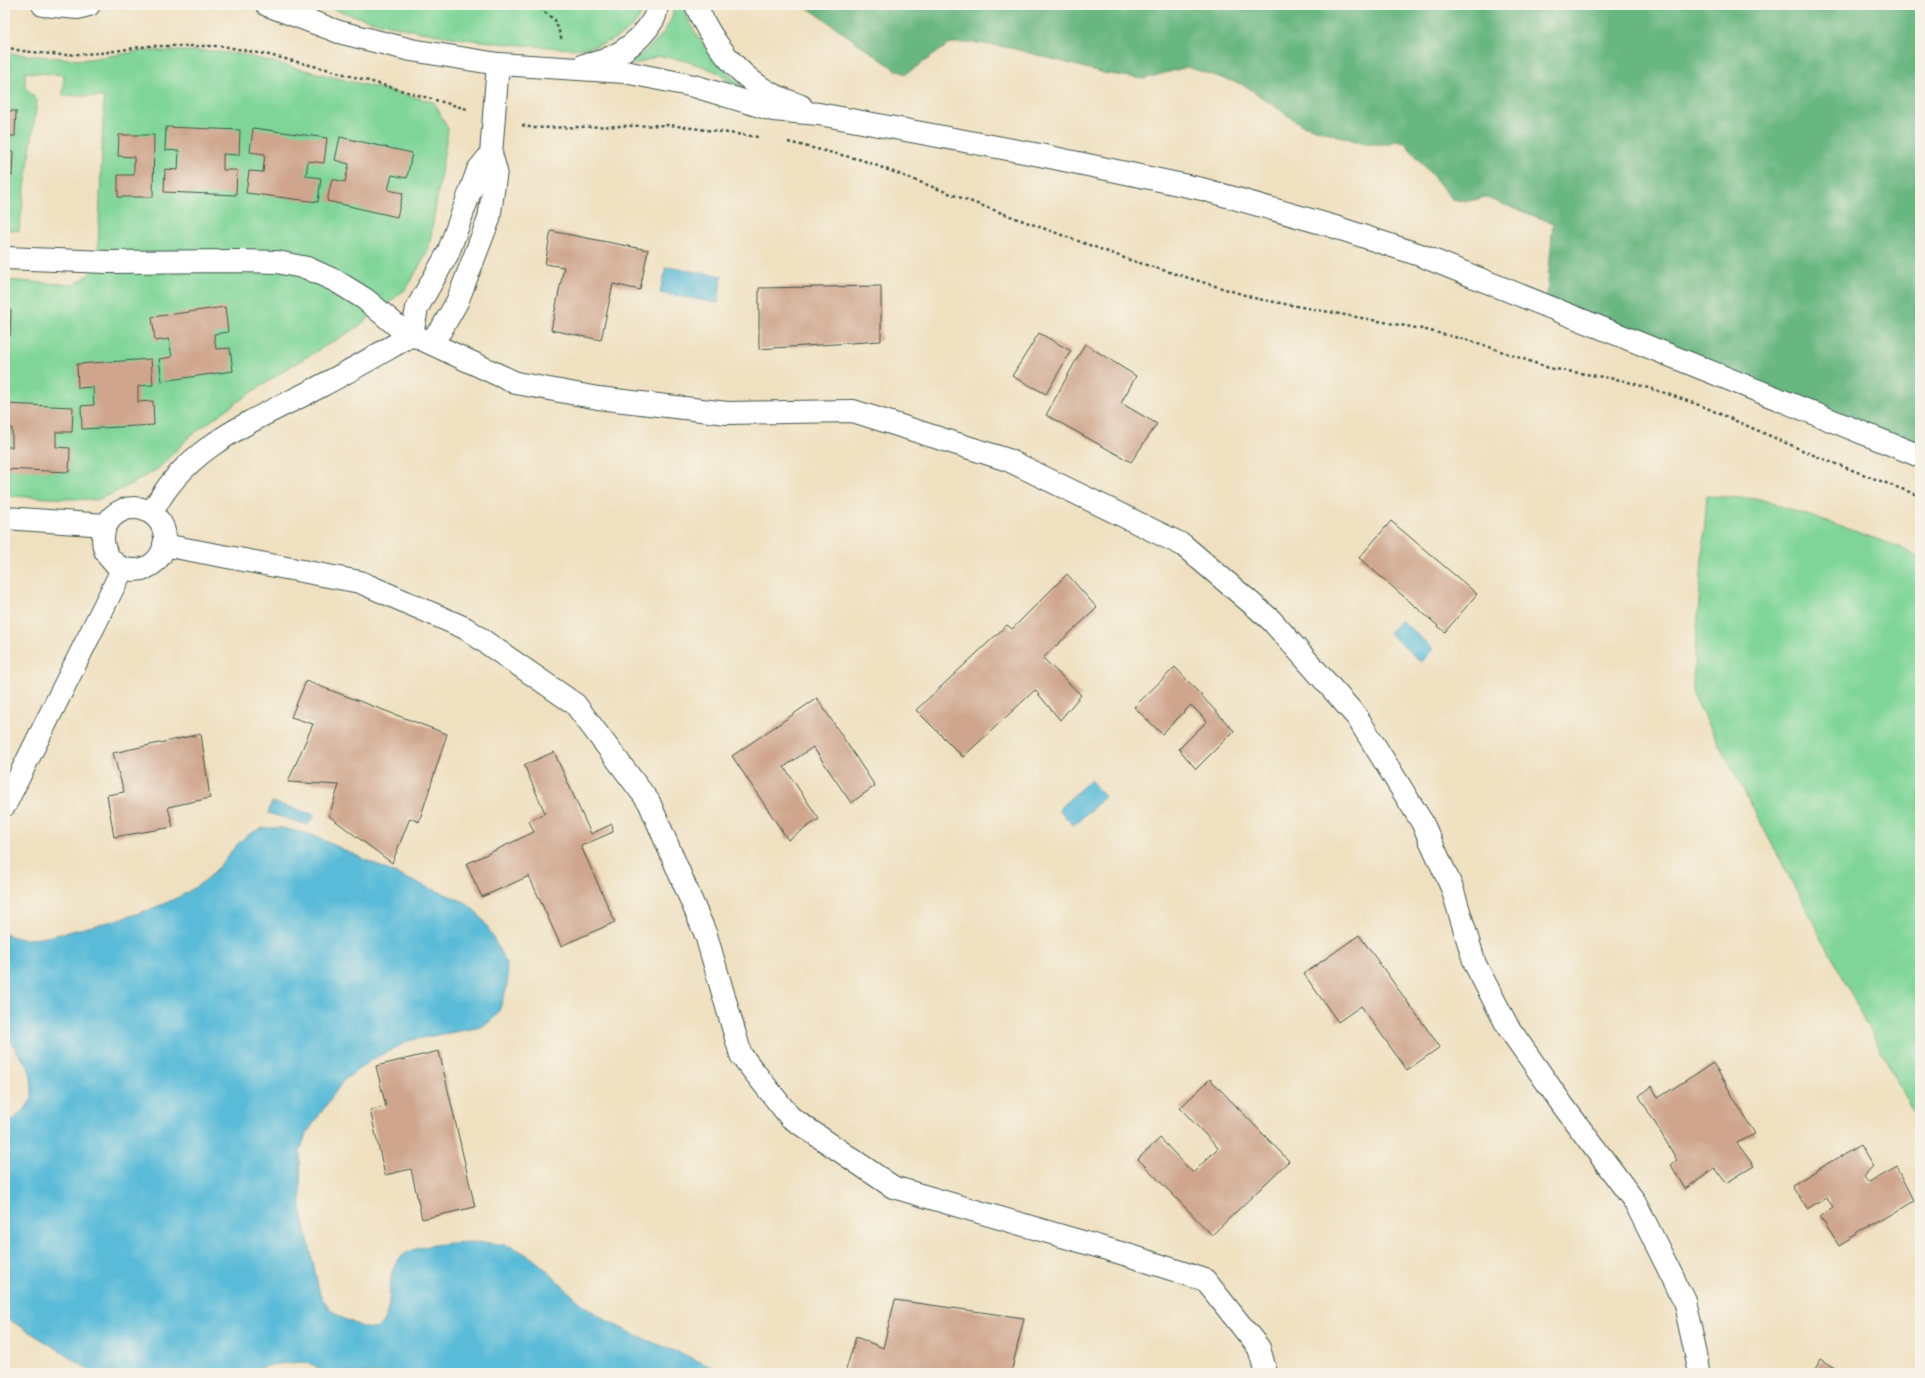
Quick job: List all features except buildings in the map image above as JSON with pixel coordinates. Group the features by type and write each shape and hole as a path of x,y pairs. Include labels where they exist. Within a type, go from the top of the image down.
{"street":[{"path":"43,5 78,8 89,5"},
{"path":"267,5 283,9 339,32 411,50 498,64 625,72 694,86 773,110 819,114 1040,155 1202,189 1332,226 1420,255 1920,456"},
{"path":"561,68 596,64 622,52 642,35 654,19 657,5"},
{"path":"696,5 715,41 738,69 769,92 819,114"},
{"path":"152,513 161,495 181,470 208,446 242,426 324,385 441,330 457,302 489,219 496,171 492,154 498,64"},
{"path":"420,339 417,308 448,253 478,170 492,154"},
{"path":"5,258 107,262 277,262 307,268 336,281 365,299 402,330 516,383 598,398 727,413 853,411 1008,460 1183,545 1271,620 1357,716 1422,822 1452,888 1475,964 1508,1027 1564,1108 1635,1202 1684,1300 1700,1373"},
{"path":"142,508 152,513 164,528 164,545 159,559 141,570 123,568 110,559 104,548 102,537 106,525 114,515 124,509 142,508"},
{"path":"5,518 106,525"},
{"path":"164,545 360,582 465,628 575,704 649,802 706,935 741,1055 790,1117 893,1187 1131,1256 1205,1280 1259,1348 1266,1373"},
{"path":"5,805 123,568"}],"path":[{"path":"535,5 555,20 565,49 561,68"},
{"path":"5,47 22,51 62,55 101,53 148,46 222,46 269,55 330,70 455,104 495,118 533,128 670,125 762,137"},
{"path":"783,141 862,160 1130,260 1258,299 1422,329 1475,342 1549,368 1621,380 1662,392 1702,406 1818,456 1920,496"}],"green space":[{"path":"322,5 643,5 641,14 636,22 621,35 593,47 572,49 508,44 427,33 374,21"},
{"path":"674,5 683,5 687,17 699,39 723,68 741,86 738,88 719,73 682,60 658,56 633,65 631,62 652,45 665,31 673,14"},
{"path":"804,5 1920,5 1920,456 1546,306 1553,223 1484,197 1468,201 1452,199 1404,142 1397,140 1389,144 1365,144 1300,124 1244,85 1187,67 1143,79 1104,73 1011,48 978,43 951,43 906,74 896,70"},
{"path":"142,51 212,51 244,55 434,102 448,129 429,248 407,288 355,329 291,366 190,436 158,469 122,489 97,500 5,496 5,280 73,285 86,277 93,269 98,250 104,97 63,95 64,75 25,72 25,87 37,101 19,231 5,229 5,53 82,60"},
{"path":"1707,496 1760,499 1897,546 1920,558 1920,1124 1692,693"}],"water":[{"path":"666,267 722,276 718,303 660,293"},
{"path":"1401,620 1433,649 1421,662 1389,633"},
{"path":"1090,780 1105,797 1073,826 1059,809"},
{"path":"272,802 315,815 308,825 268,813"},
{"path":"264,828 282,828 312,835 407,879 465,902 478,914 487,926 506,963 508,978 506,990 499,1011 492,1020 481,1027 411,1040 371,1060 343,1081 306,1134 300,1151 301,1207 320,1295 330,1309 342,1318 365,1328 376,1329 383,1321 387,1312 393,1271 397,1262 405,1254 427,1246 442,1244 474,1242 502,1244 523,1252 533,1259 576,1299 608,1321 645,1339 712,1367 743,1373 324,1373 314,1365 303,1362 276,1364 240,1373 93,1373 5,1317 5,1121 12,1121 25,1109 32,1098 32,1092 31,1076 28,1067 5,1034 5,933 22,939 43,938 109,922 159,906 175,899 204,881 219,867 231,851 245,837"}]}
